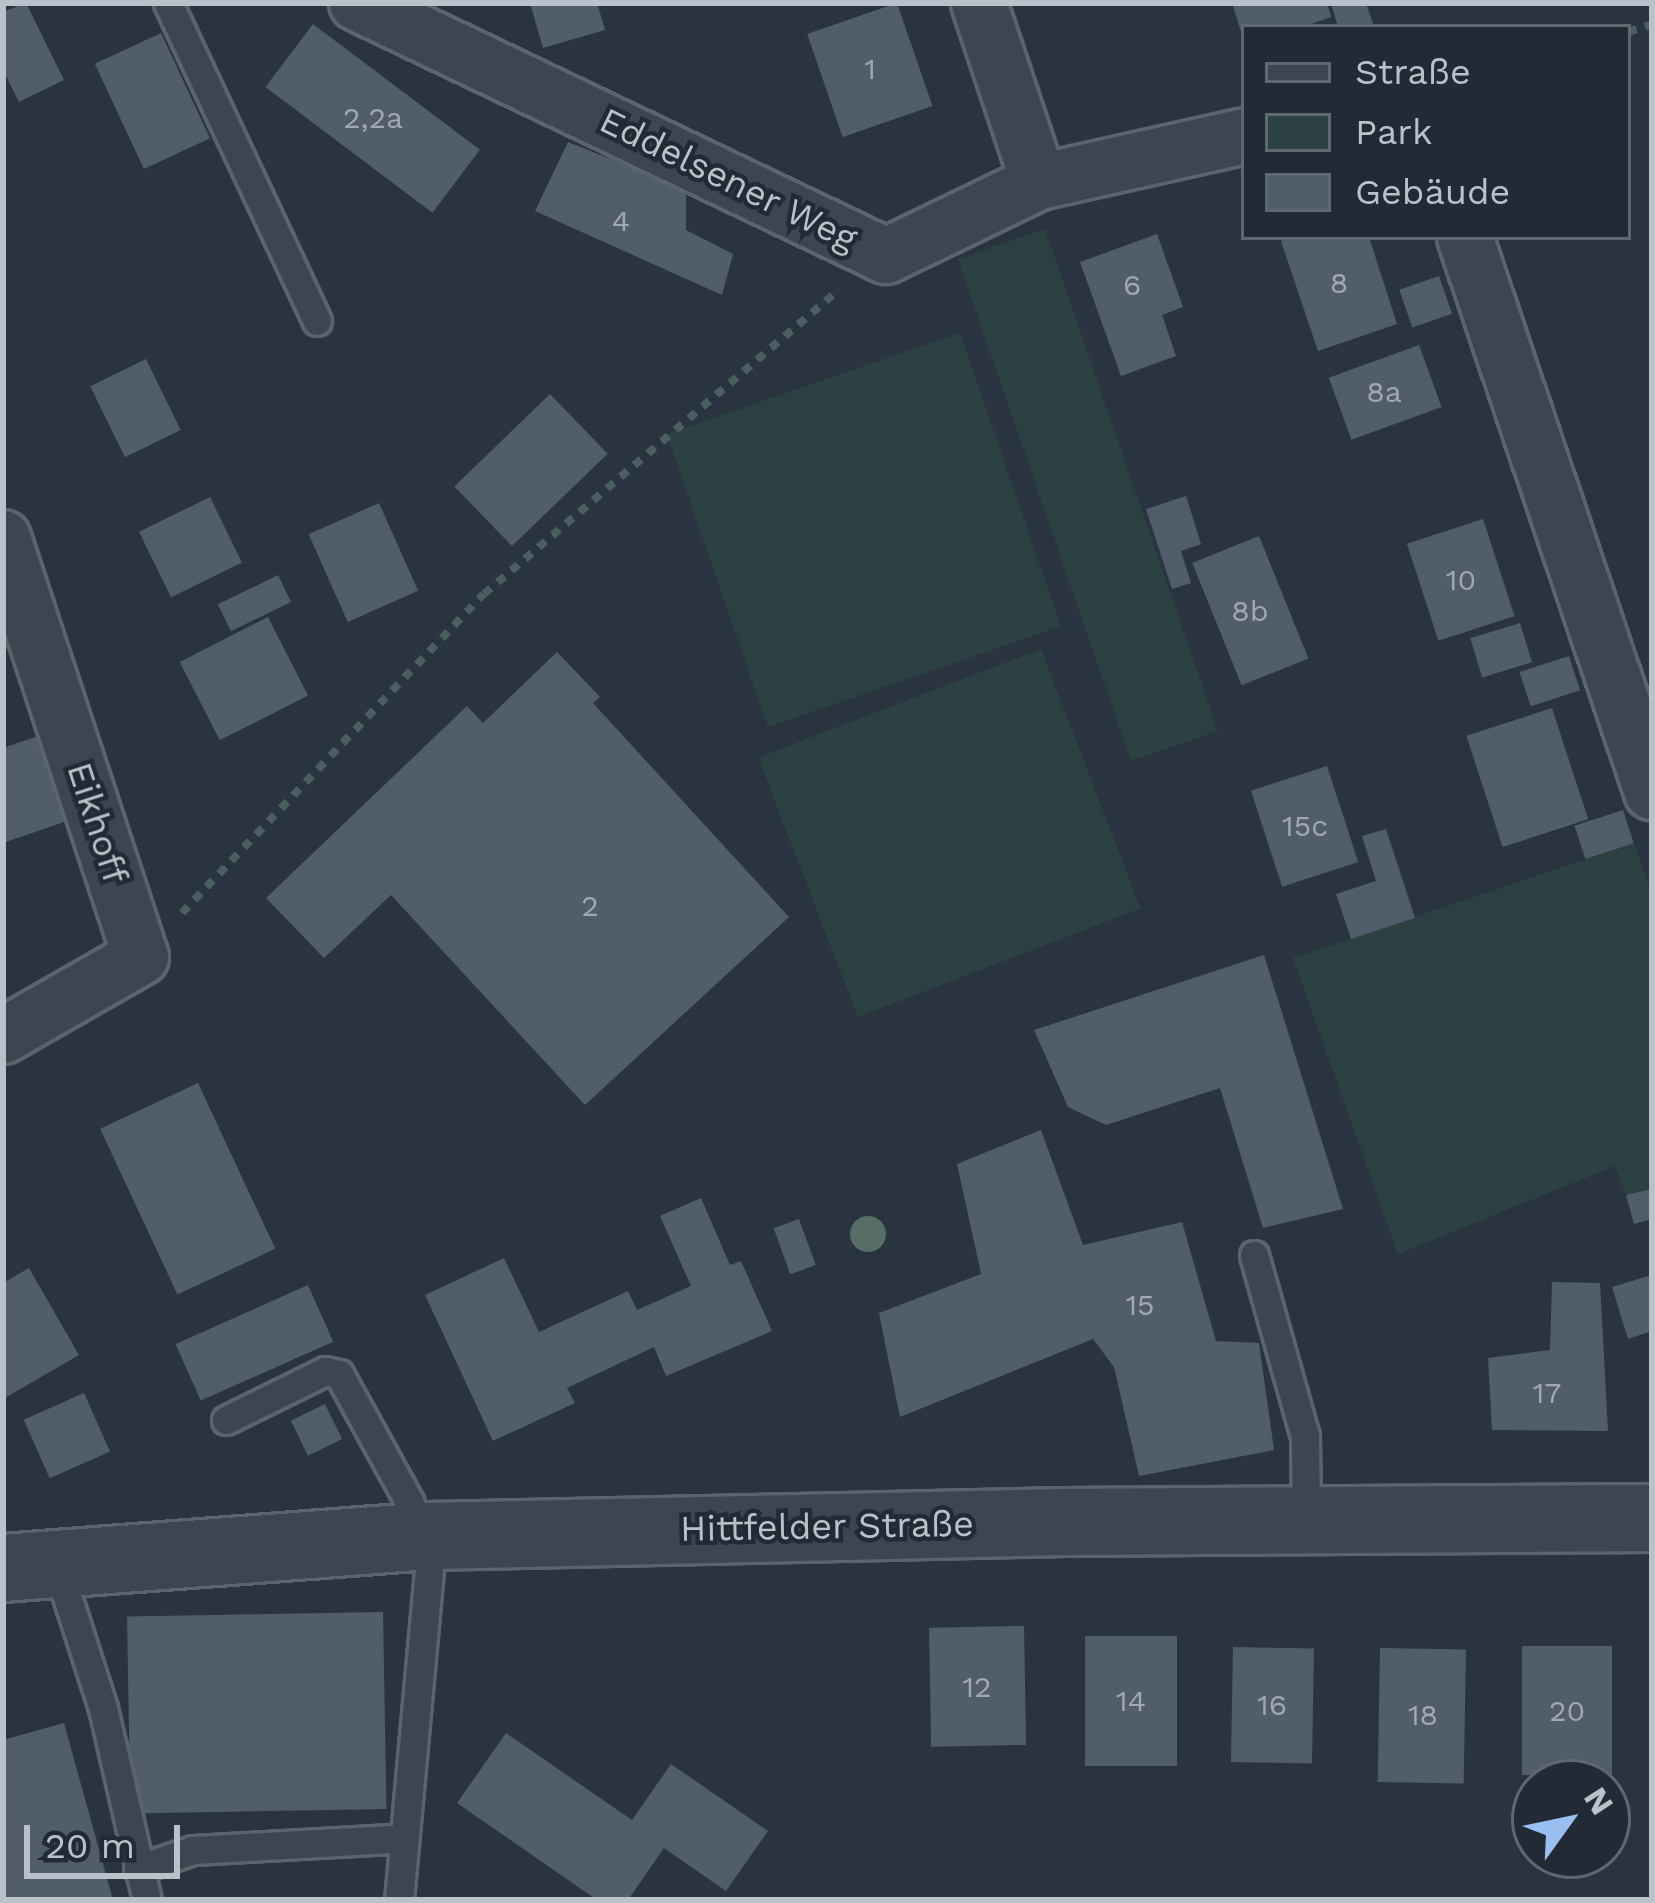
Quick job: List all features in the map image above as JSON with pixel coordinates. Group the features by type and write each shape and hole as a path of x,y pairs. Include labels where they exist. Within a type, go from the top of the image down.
{"street":[{"name":"Eddelsener Weg","path":"357,3 886,256 1039,182 1241,137"},
{"path":"979,3 1039,182"},
{"path":"1466,240 1652,792"},
{"name":"Eikhoff","path":"3,538 141,956"},
{"path":"3,1036 141,956"},
{"name":"Hittfelder Straße","path":"32,1564 424,1536 1652,1518"}],"lane":[{"path":"168,3 317,322"},
{"path":"1255,1255 1306,1436 1306,1520"},
{"path":"226,1420 325,1371 339,1374 424,1536 399,1900"},
{"path":"32,1564 66,1593 103,1708 147,1900"},
{"path":"138,1869 193,1850 405,1838"}],"path":[{"path":"141,956 484,594 855,276 886,256"}],"green space":[{"path":"1045,229 1218,731 1131,761 958,259"},
{"path":"960,333 1061,626 768,727 667,434"},
{"path":"1041,649 1141,909 858,1017 758,758"},
{"path":"1634,843 1652,894 1652,1189 1626,1195 1615,1166 1398,1254 1293,958"}],"building":[{"path":"26,3 64,80 19,102 3,70 3,12"},
{"path":"530,3 597,3 605,30 543,48"},
{"path":"897,3 932,106 843,137 807,34"},
{"path":"1232,3 1327,3 1331,17 1311,24 1241,24 1241,32"},
{"path":"1331,3 1366,3 1373,24 1337,24"},
{"path":"313,24 480,150 432,213 265,87"},
{"path":"161,33 210,138 144,169 95,64"},
{"path":"568,142 686,189 686,230 733,254 722,295 535,211"},
{"path":"1157,234 1183,307 1162,315 1176,356 1121,376 1080,262"},
{"path":"1370,240 1397,324 1318,351 1281,241"},
{"path":"1439,276 1452,314 1412,327 1399,290"},
{"path":"1419,345 1442,407 1351,440 1329,378"},
{"path":"146,359 181,430 125,457 90,386"},
{"path":"550,394 608,454 512,546 454,486"},
{"path":"1186,496 1201,544 1181,551 1191,583 1172,589 1146,509"},
{"path":"210,497 242,563 171,597 139,532"},
{"path":"379,503 418,591 348,622 309,534"},
{"path":"1483,519 1515,616 1438,641 1407,544"},
{"path":"1259,536 1308,658 1242,685 1192,563"},
{"path":"278,575 291,602 231,631 218,604"},
{"path":"268,617 308,695 220,740 180,662"},
{"path":"1520,623 1532,662 1482,677 1470,638"},
{"path":"557,652 600,697 593,703 789,917 585,1105 391,895 324,958 266,898 467,706 483,723"},
{"path":"1569,656 1580,690 1531,706 1520,672"},
{"path":"1552,708 1588,819 1503,847 1466,736"},
{"path":"41,735 70,820 3,843 3,748"},
{"path":"1327,766 1358,862 1282,887 1251,791"},
{"path":"1623,810 1634,843 1585,859 1574,826"},
{"path":"1386,829 1415,918 1351,939 1336,894 1376,881 1362,836"},
{"path":"1264,955 1343,1209 1263,1228 1220,1088 1106,1125 1068,1107 1034,1030"},
{"path":"198,1083 275,1249 177,1294 100,1129"},
{"path":"1041,1130 1083,1245 1182,1222 1216,1341 1259,1343 1274,1450 1139,1476 1114,1367 1093,1339 900,1417 879,1313 981,1274 957,1164"},
{"path":"1652,1189 1652,1219 1634,1224 1626,1195"},
{"path":"701,1198 730,1265 741,1261 772,1331 666,1376 654,1347 567,1388 575,1403 493,1441 425,1295 504,1258 539,1332 628,1291 637,1310 691,1286 660,1216"},
{"path":"799,1219 816,1265 790,1274 774,1228"},
{"path":"29,1268 79,1355 3,1399 3,1283"},
{"path":"1652,1275 1652,1331 1628,1339 1612,1287"},
{"path":"1552,1282 1600,1283 1608,1431 1492,1430 1488,1358 1550,1350"},
{"path":"308,1285 333,1342 201,1401 176,1344"},
{"path":"84,1393 110,1451 50,1478 24,1420"},
{"path":"325,1404 342,1439 308,1456 291,1421"},
{"path":"383,1612 386,1809 130,1813 127,1616"},
{"path":"1024,1626 1026,1745 931,1747 929,1628"},
{"path":"1085,1636 1177,1636 1177,1766 1085,1766"},
{"path":"1522,1646 1612,1646 1612,1759 1522,1759"},
{"path":"1233,1647 1314,1648 1312,1763 1231,1762"},
{"path":"1380,1648 1466,1650 1464,1783 1378,1782"},
{"path":"64,1723 113,1900 3,1900 3,1740"},
{"path":"506,1733 632,1820 671,1764 768,1831 726,1891 664,1848 628,1900 597,1900 457,1803"}]}
